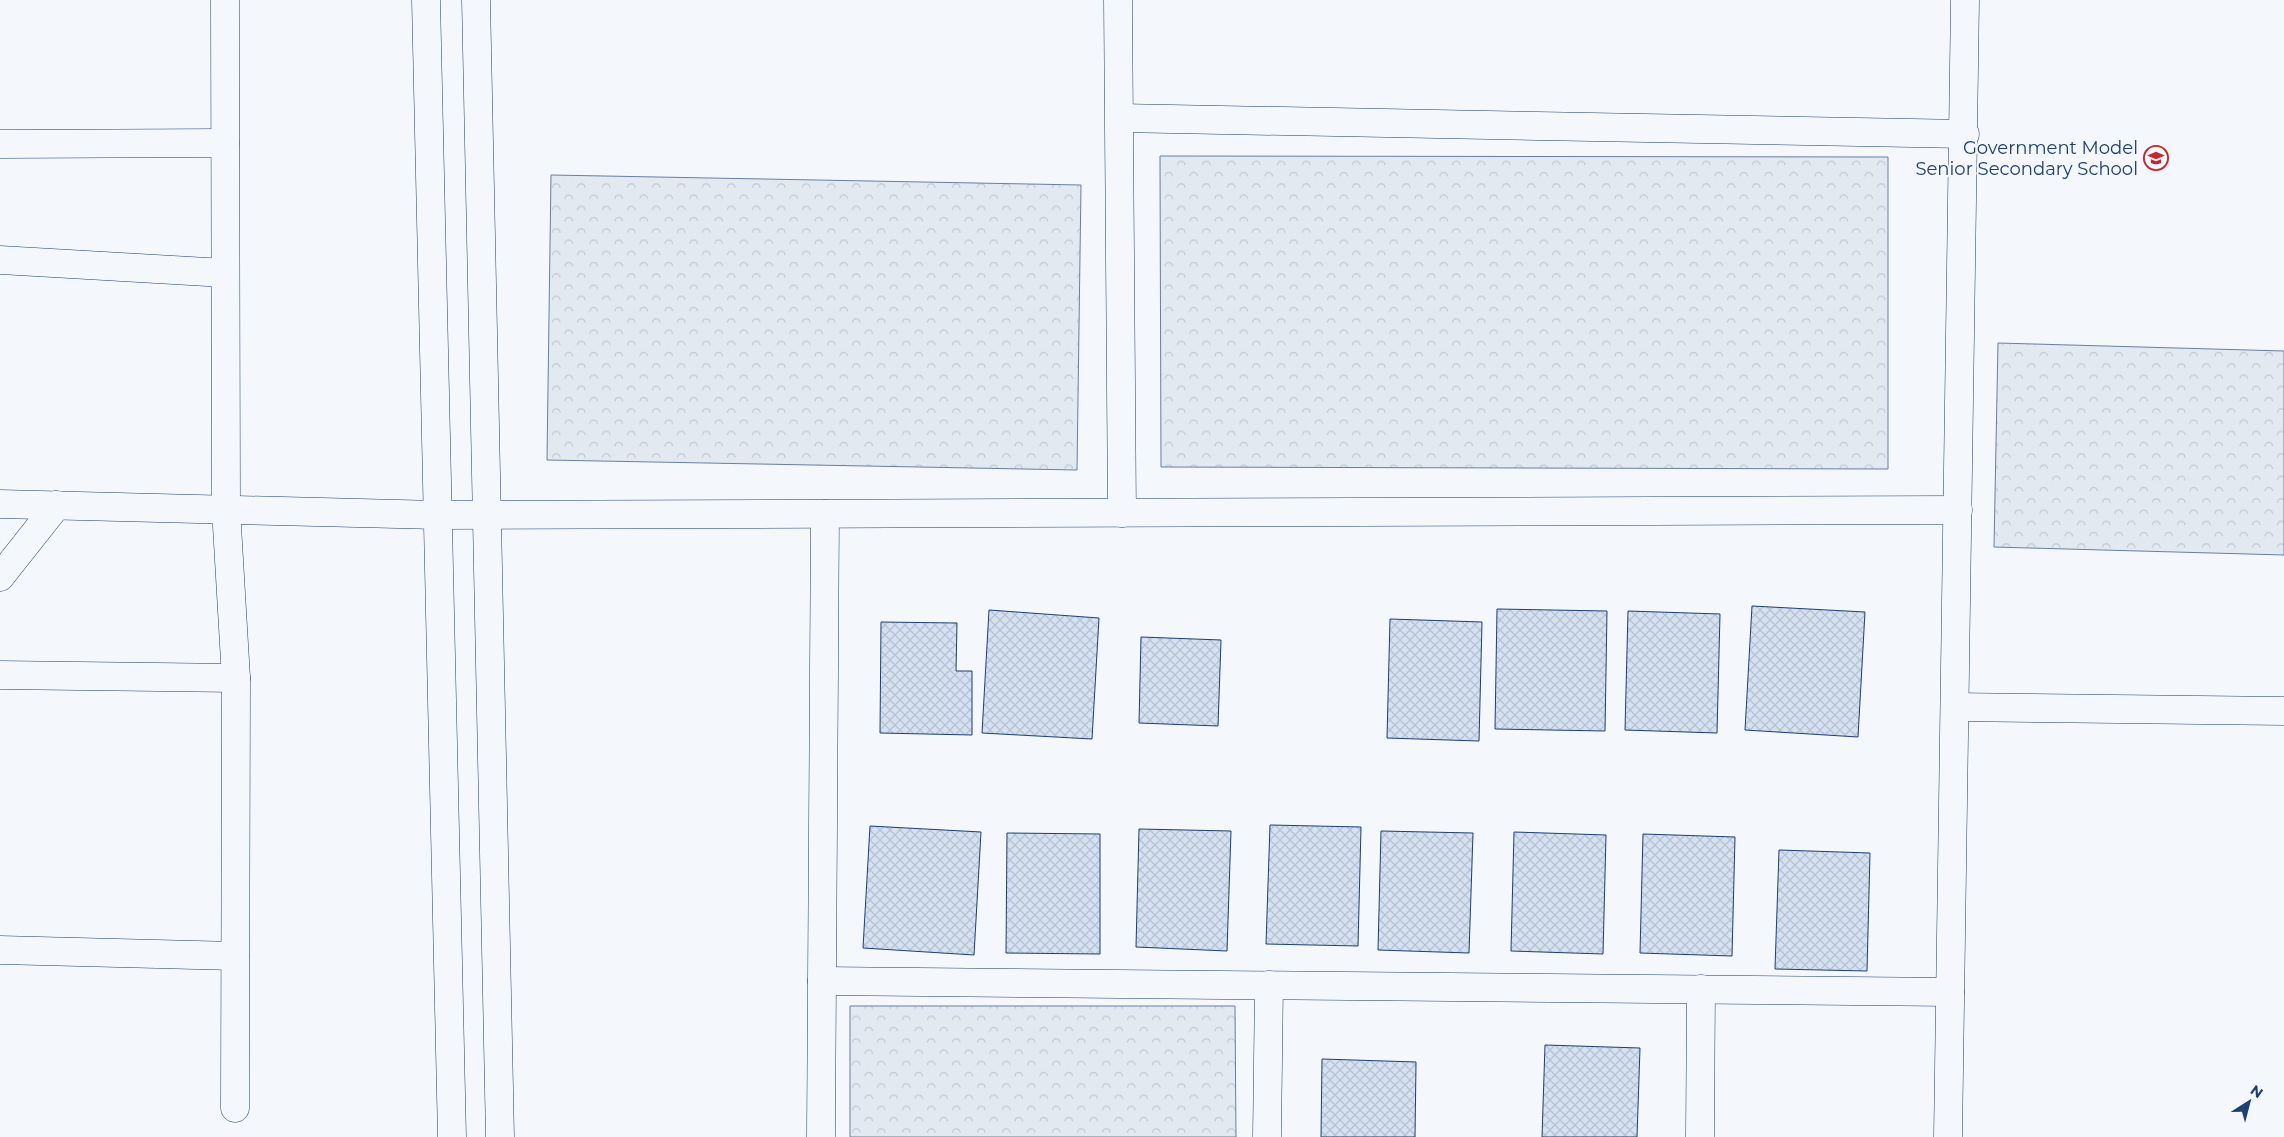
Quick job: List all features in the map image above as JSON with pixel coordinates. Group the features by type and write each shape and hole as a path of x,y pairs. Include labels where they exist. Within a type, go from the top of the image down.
{"street":[{"path":"225,0 226,509 236,678 234,1108"},
{"path":"426,0 452,1137"},
{"path":"476,0 500,1137"},
{"path":"1118,0 1122,513"},
{"path":"1948,1137 1965,0"},
{"path":"1120,118 1964,134"},
{"path":"0,144 225,143"},
{"path":"0,260 226,273"},
{"path":"0,504 487,516 1958,510"},
{"path":"0,577 57,505"},
{"path":"821,1137 825,514"},
{"path":"0,675 236,678"},
{"path":"1955,707 2284,711"},
{"path":"0,950 235,956"},
{"path":"822,981 1950,992"},
{"path":"1267,1137 1269,985"},
{"path":"1700,1137 1701,989"}],"green space":[{"path":"1160,156 1888,157 1888,469 1161,467"},
{"path":"551,175 1081,185 1077,470 547,460"},
{"path":"1998,343 2284,351 2284,555 1994,547"},
{"path":"850,1006 1235,1006 1236,1137 850,1137"}],"building":[{"path":"1752,606 1865,612 1858,737 1745,730"},
{"path":"1497,609 1607,611 1605,731 1495,729"},
{"path":"989,610 1099,618 1092,739 982,733"},
{"path":"1628,611 1720,614 1717,733 1625,730"},
{"path":"1390,619 1482,622 1479,741 1387,738"},
{"path":"881,622 957,623 956,671 972,671 972,735 880,733"},
{"path":"1141,637 1221,640 1218,726 1139,723"},
{"path":"1270,825 1361,827 1358,946 1266,944"},
{"path":"870,826 981,832 974,955 863,948"},
{"path":"1139,829 1231,831 1227,951 1136,947"},
{"path":"1381,831 1473,833 1469,953 1378,950"},
{"path":"1514,832 1606,835 1603,954 1511,951"},
{"path":"1007,833 1100,834 1100,954 1006,953"},
{"path":"1643,834 1735,837 1732,956 1640,953"},
{"path":"1779,850 1870,853 1867,971 1775,969"},
{"path":"1545,1045 1640,1048 1637,1137 1542,1137"},
{"path":"1322,1059 1416,1062 1415,1137 1321,1137"}],"place":[{"name":"Government Model Senior Secondary School","path":"2156,158"}]}
